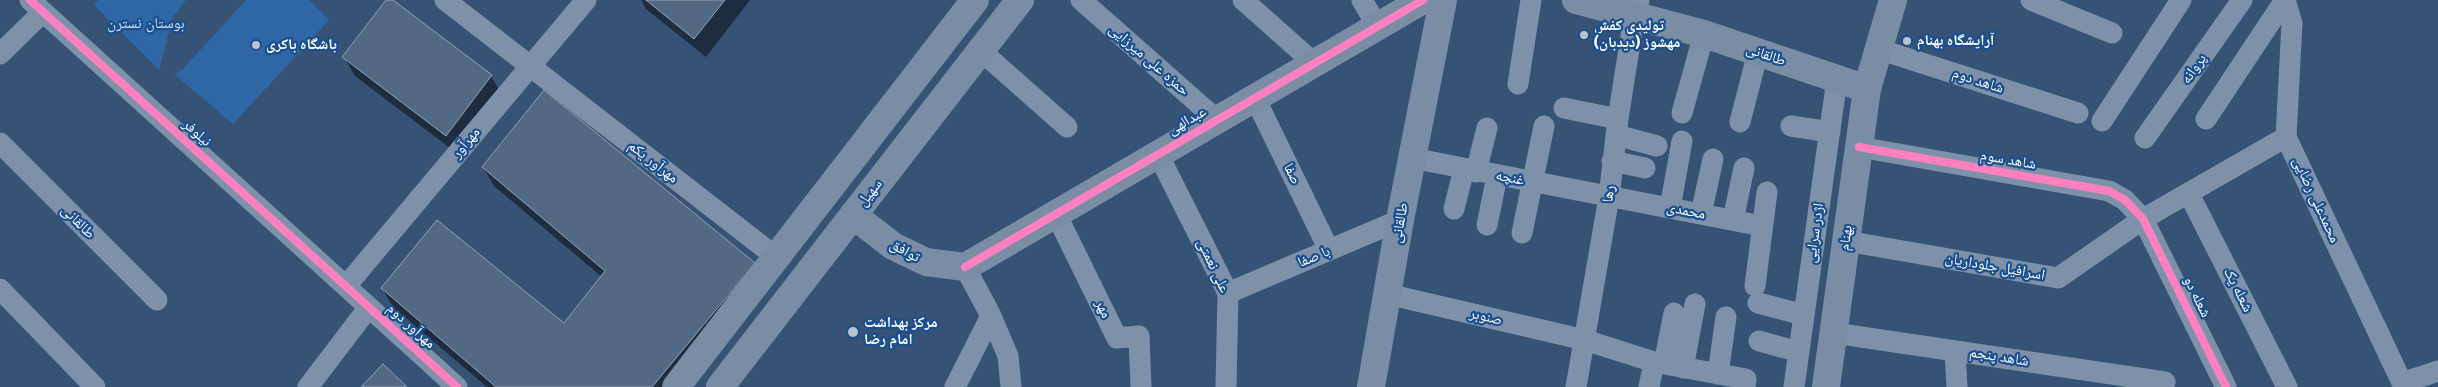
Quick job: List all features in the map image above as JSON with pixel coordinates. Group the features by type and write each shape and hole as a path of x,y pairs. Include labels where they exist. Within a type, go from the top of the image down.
{"street":[{"name":"مهرآور یکم","path":"445,0 776,257"},
{"name":"مهرآور","path":"346,286 586,0"},
{"path":"676,387 975,0"},
{"name":"سهیل","path":"720,387 1020,0"},
{"name":"حمزه علی میرزایی","path":"1081,0 1217,120"},
{"path":"1243,0 1314,63"},
{"path":"1362,0 1377,26"},
{"name":"طالقانی","path":"1371,387 1400,220 1443,0"},
{"path":"1518,84 1531,0"},
{"name":"طالقانی","path":"1576,0 1637,8 1704,34 1867,88"},
{"path":"1867,88 1893,0"},
{"path":"2031,0 2066,7 2112,33"},
{"path":"2102,121 2181,0"},
{"name":"پروانه","path":"2145,138 2242,0"},
{"path":"2206,119 2285,0"},
{"name":"محمدعلی رضایی","path":"2285,0 2292,23 2286,137 2403,385"},
{"name":"عبدالهی","path":"965,267 1418,2"},
{"path":"0,54 37,6"},
{"name":"نیلوفر","path":"37,6 346,286"},
{"name":"رها","path":"1576,387 1609,197 1617,127 1637,8"},
{"path":"1682,113 1704,34"},
{"name":"شاهد دوم","path":"1878,48 2078,113"},
{"path":"981,51 1068,127"},
{"path":"1740,122 1758,52"},
{"name":"اژدر سرایی","path":"1794,387 1837,79"},
{"name":"بهنام","path":"1826,387 1867,88"},
{"name":"صفا","path":"1254,98 1329,250"},
{"path":"1564,108 1617,127 1658,146"},
{"path":"1522,233 1544,126"},
{"path":"1792,126 1830,132"},
{"path":"1454,209 1487,128"},
{"name":"اسرافیل جلوداریان","path":"1846,241 2058,278 2143,220 2286,137"},
{"path":"1670,208 1682,141"},
{"name":"طالقانی","path":"0,143 157,300"},
{"name":"شاهد سوم","path":"1859,148 2109,191 2125,200 2143,220"},
{"name":"علی نعمتی","path":"1158,154 1228,293 1226,387"},
{"name":"غنچه","path":"1412,158 1609,197"},
{"path":"1701,214 1713,159"},
{"path":"1612,161 1645,168"},
{"path":"1732,220 1744,168"},
{"path":"1487,225 1498,176"},
{"path":"1766,192 1756,294 1804,316"},
{"name":"شعله یک","path":"2189,194 2287,387"},
{"name":"محمدی","path":"1609,197 1762,226"},
{"name":"مهر","path":"1056,214 1117,338 1139,336 1141,387"},
{"name":"توافق","path":"854,215 893,246 926,262 965,267"},
{"name":"با صفا","path":"1228,293 1400,220"},
{"name":"شعله دو","path":"2143,220 2226,387"},
{"path":"965,267 992,316 1008,356 1011,387"},
{"name":"مهرآور دوم","path":"346,286 457,387"},
{"path":"0,289 95,387"},
{"name":"صنوبر","path":"1387,294 1585,340 1685,371 1746,379 1745,387"},
{"path":"1685,371 1695,304"},
{"path":"308,387 369,307"},
{"path":"1674,314 1685,371"},
{"path":"955,387 992,316"},
{"path":"1649,387 1685,371 1726,317"},
{"name":"شاهد پنجم","path":"1834,332 2165,382"},
{"path":"1759,341 1798,352"},
{"path":"1955,350 1957,387"},
{"path":"2403,385 2438,371"}],"green space":[{"name":"بوستان نسترن","path":"98,0 186,0 173,17 159,70 94,5"},
{"name":"باشگاه باکری","path":"246,0 309,0 329,20 233,124 174,74 182,70"}],"building":[{"path":"386,0 393,0 492,75 446,136 342,57"},
{"path":"646,0 725,0 694,39"},
{"path":"544,90 755,263 652,387 496,387 381,288 437,220 564,323 605,271 482,167"},
{"path":"383,364 407,387 361,387"}],"cycle path":[{"path":"30,0 457,387"},
{"path":"965,267 1423,0"},
{"path":"1859,147 2109,191 2125,200 2143,219 2226,387"}],"place":[{"name":"تولیدی کفش مهشوز (دیدبان)","path":"1584,35"},
{"name":"آرایشگاه بهنام","path":"1907,41"},
{"name":"باشگاه باکری","path":"256,45"},
{"name":"مرکز بهداشت امام رضا","path":"853,332"}]}
